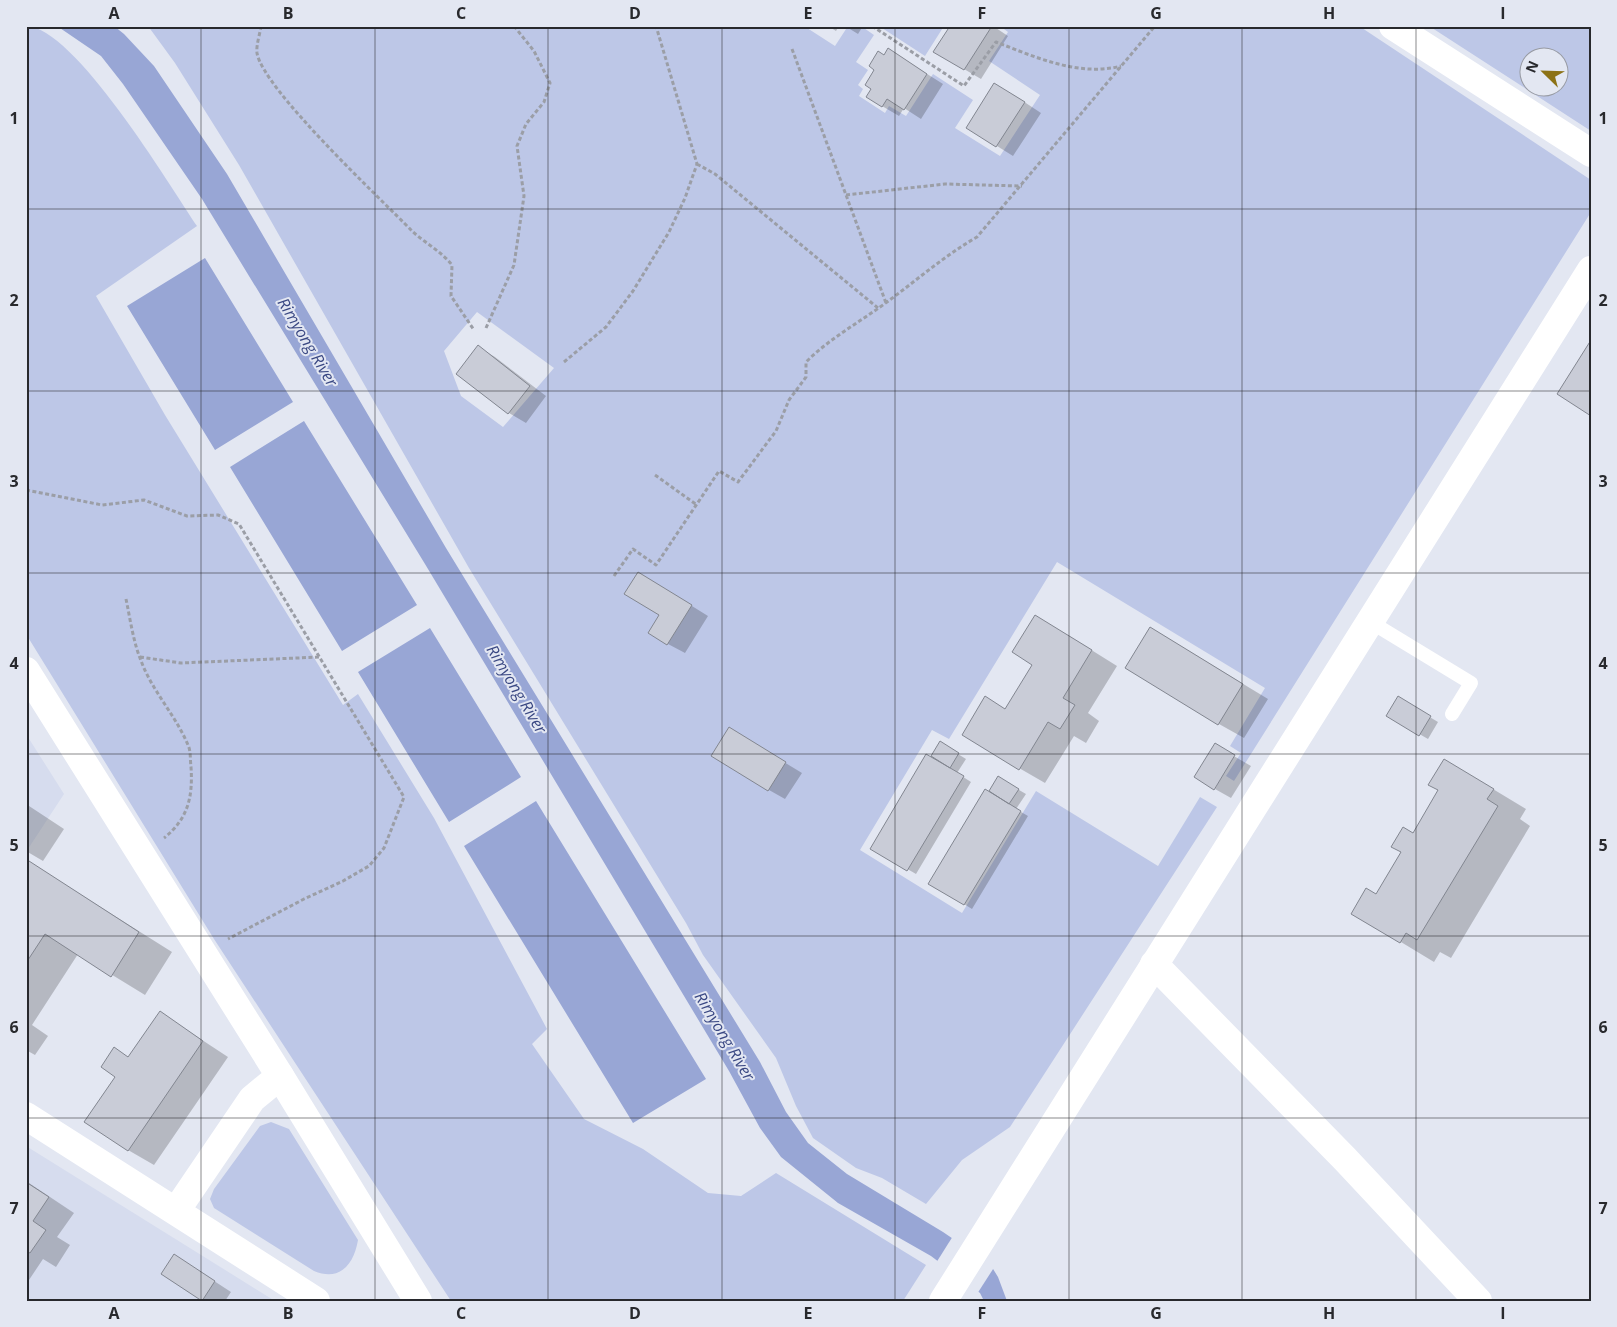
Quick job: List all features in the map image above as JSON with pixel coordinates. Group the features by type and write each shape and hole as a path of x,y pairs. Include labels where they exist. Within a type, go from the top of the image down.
{"street":[{"path":"1393,26 1591,153"},
{"path":"943,1301 1591,270"},
{"path":"26,671 280,1076 418,1301"},
{"path":"1154,964 1345,1158 1478,1301"},
{"path":"176,1211 252,1100 280,1076"},
{"path":"26,1116 316,1301"}],"lane":[{"path":"1370,621 1471,682 1452,714"}],"path":[{"path":"261,26 257,52 268,76 301,116 412,231 452,265 451,296 474,330"},
{"path":"486,328 514,265 524,196 517,146 526,124 544,102 550,83 534,51 514,26"},
{"path":"564,362 606,326 632,291 669,232 685,198 697,164 656,26"},
{"path":"872,26 964,86 996,42 1042,60 1070,66 1104,70 1122,66"},
{"path":"614,576 633,549 656,565 720,471 738,482 776,431 789,400 806,377 806,362 820,348 886,303 946,255 977,237 1022,186 1154,26"},
{"path":"792,50 886,303"},
{"path":"697,164 714,174 878,308"},
{"path":"846,195 945,184 1022,186"},
{"path":"655,475 697,505"},
{"path":"26,490 102,505 144,500 187,516 218,515 239,524 404,797 384,848 369,866 343,881 232,936 204,955"},
{"path":"126,599 139,657 154,690 173,716 190,747 192,783 189,808 177,828 142,856"},
{"path":"139,657 181,663 320,657"}],"shaded area":[{"path":"26,26 46,33 69,52 94,79 144,145 197,226 96,296 165,415 343,705 358,694 434,818 547,1029 532,1044 584,1119 643,1149 708,1193 741,1196 776,1173 926,1265 903,1301 451,1301 214,939 26,634"},
{"path":"148,26 804,26 835,46 848,26 861,26 874,35 856,62 868,70 858,85 863,89 859,96 885,113 889,106 906,116 933,74 973,100 955,128 1000,156 1040,95 989,61 1008,32 1000,26 1359,26 1591,180 1591,212 1234,781 1226,776 1241,753 1230,746 1265,688 1057,562 949,739 932,730 860,850 962,913 1036,791 1158,866 1200,797 1217,807 1010,1127 962,1160 926,1204 882,1178 856,1168 813,1138 796,1106 776,1058 703,955 686,923 469,568 239,165 175,63","holes":["477,312 554,368 503,427 461,396 444,351"]},
{"path":"879,26 944,26 925,56"},
{"path":"1429,26 1591,26 1591,131 1540,98 1570,98 1570,48 1520,48 1520,85"},
{"path":"26,734 64,794 26,852"},
{"path":"271,1122 289,1129 358,1240 353,1257 344,1269 338,1272 323,1274 314,1271 214,1208 210,1199 214,1189 260,1126"},
{"path":"26,1146 275,1301 26,1301"}],"water":[{"name":"Rimyong River","path":"57,26 114,26 124,34 154,66 227,174 446,548 760,1062 786,1112 808,1143 847,1174 943,1232 990,1264 998,1277 1007,1301 984,1301 980,1293 931,1256 838,1203 781,1157 760,1128 729,1071 425,564 202,199 123,84 101,56"},
{"path":"205,258 293,402 215,450 127,306"},
{"path":"304,421 417,605 342,651 230,467"},
{"path":"430,628 521,777 449,822 358,672"},
{"path":"536,801 706,1079 633,1123 464,846"}],"pier":[{"path":"953,1236 995,1266 977,1294 936,1263"}],"building":[{"path":"950,26 992,26 964,70 933,52"},
{"path":"888,48 927,74 904,110 887,99 882,107 866,97 871,89 865,85 874,70 869,66 878,51 884,55"},
{"path":"994,83 1025,102 996,147 966,128"},
{"path":"1591,340 1591,416 1557,394"},
{"path":"478,345 530,386 508,414 456,374"},
{"path":"638,572 692,605 667,645 648,633 659,615 624,594"},
{"path":"1035,615 1092,650 1063,698 1075,705 1060,729 1048,722 1019,770 962,735 985,696 1005,709 1032,665 1012,652"},
{"path":"1150,627 1243,684 1218,725 1125,668"},
{"path":"1398,696 1431,716 1419,736 1386,716"},
{"path":"729,727 786,762 768,791 711,756"},
{"path":"940,741 959,753 950,768 931,756"},
{"path":"1215,743 1235,755 1214,790 1194,777"},
{"path":"926,754 964,776 907,871 870,849"},
{"path":"1444,759 1494,789 1487,799 1498,806 1417,940 1406,933 1400,943 1351,914 1366,888 1376,894 1401,852 1391,847 1403,827 1413,833 1438,790 1428,785"},
{"path":"998,776 1019,789 1009,804 989,791"},
{"path":"985,789 1021,811 964,905 928,884"},
{"path":"29,861 139,932 111,977 45,934 26,963 26,865"},
{"path":"160,1011 203,1041 128,1151 84,1122 115,1077 101,1067 114,1047 128,1057"},
{"path":"26,1182 49,1197 33,1221 46,1230 30,1253 26,1251"},
{"path":"174,1254 215,1281 202,1301 161,1274"}]}
